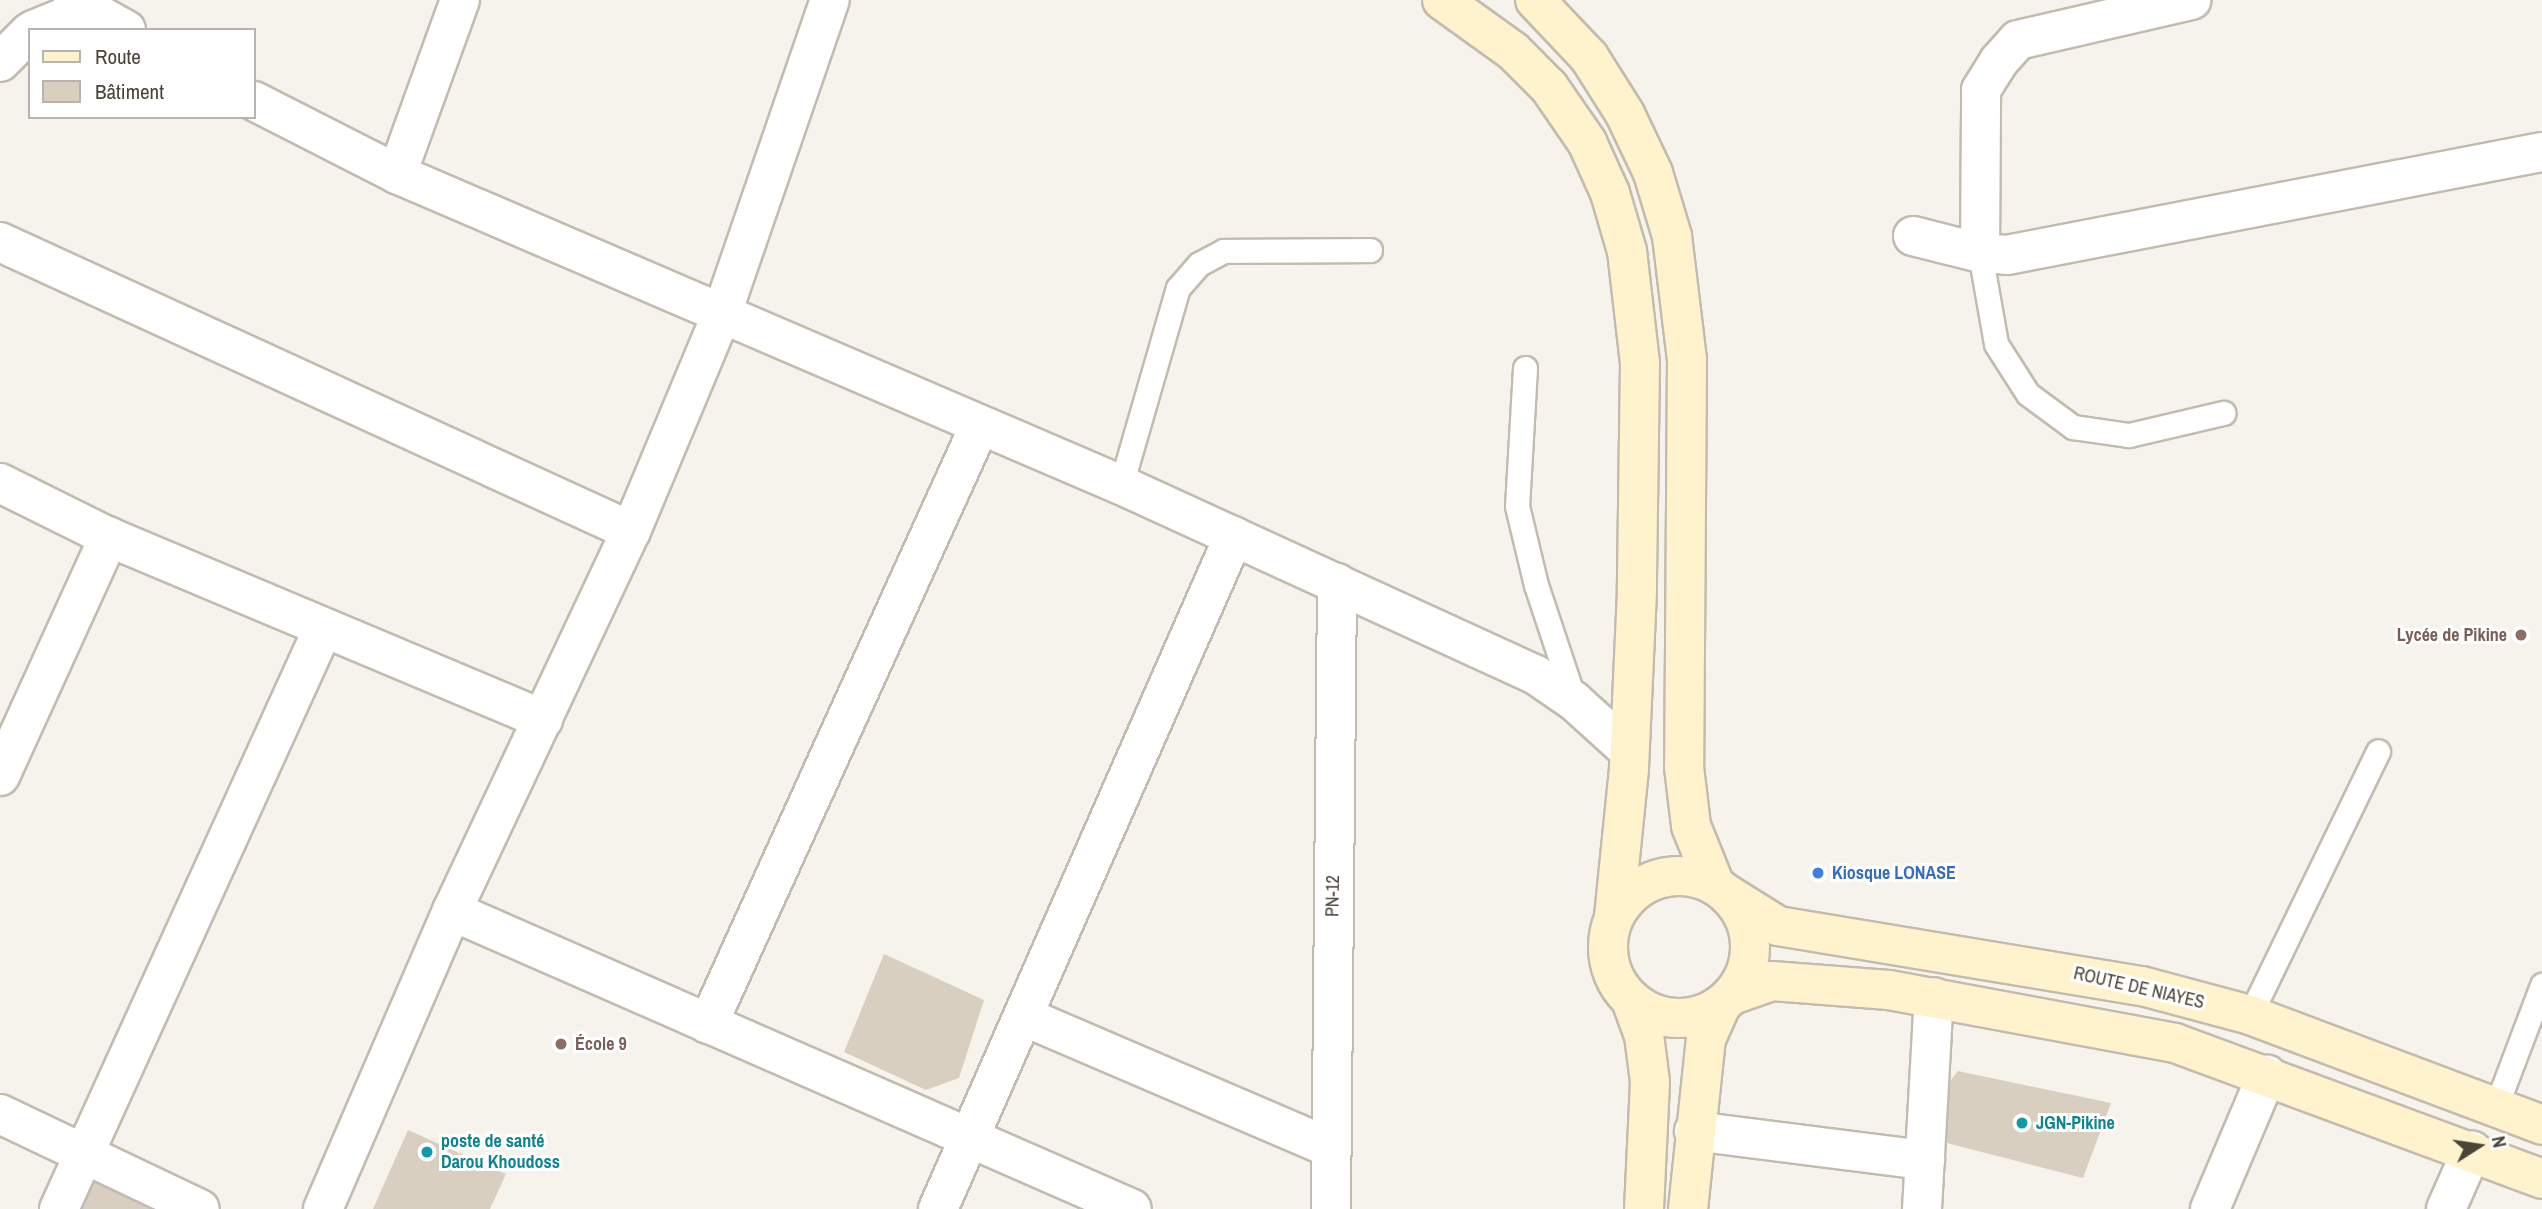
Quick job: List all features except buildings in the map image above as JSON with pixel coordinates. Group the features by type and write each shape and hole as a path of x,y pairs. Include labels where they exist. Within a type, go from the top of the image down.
{"main road":[{"path":"1442,0 1513,51 1549,87 1587,142 1610,193 1627,251 1640,363 1637,591 1628,750 1609,961 1617,983 1631,1000 1644,1035 1650,1082 1644,1209"},
{"path":"1535,0 1589,57 1625,114 1653,173 1672,236 1687,360 1684,767 1691,826 1721,890 1741,912 1750,955 1744,976 1727,1000 1706,1039 1694,1130 1688,1209"},
{"path":"1614,917 1627,897 1646,883 1669,876 1693,877 1721,890"},
{"name":"ROUTE DE NIAYES","path":"1721,890 1778,926 2142,986 2250,1015 2542,1125"},
{"path":"1631,1000 1665,1018 1685,1019 1772,981 1934,997 2175,1043 2472,1150 2542,1179"}],"street":[{"path":"397,174 460,0"},
{"path":"323,1209 452,911 631,531 721,316 830,0"},
{"path":"1980,253 1981,90 1998,61 2018,40 2192,0"},
{"path":"37,28 80,4 122,28"},
{"path":"0,62 28,35"},
{"path":"256,102 397,174 721,316 1121,485 1536,675 1574,701 1628,750"},
{"path":"1913,236 1980,253 2007,255 2542,152"},
{"path":"0,242 631,531"},
{"path":"708,1024 980,425"},
{"path":"0,483 110,537 323,629 543,719"},
{"path":"938,1209 1234,536"},
{"path":"0,776 110,537"},
{"name":"PN-12","path":"1331,1209 1337,583"},
{"path":"59,1209 323,629"},
{"path":"452,911 1132,1209"},
{"path":"1922,1209 1934,997"},
{"path":"1023,1016 1331,1148"},
{"path":"2210,1209 2267,1075"},
{"path":"0,1114 86,1151 200,1209"},
{"path":"1694,1130 1925,1160"},
{"path":"2446,1209 2472,1150"}],"lane":[{"path":"1121,485 1178,288 1199,264 1223,251 1370,250"},
{"path":"1980,253 1996,344 2028,394 2073,427 2129,435 2223,413"},
{"path":"1525,368 1517,506 1536,585 1574,701"},
{"path":"2250,1015 2378,751"},
{"path":"2495,1109 2542,985"}],"place":[{"name":"Lycée de Pikine","path":"2521,635"},
{"name":"Kiosque LONASE","path":"1818,873"},
{"name":"École 9","path":"561,1044"},
{"name":"JGN-Pikine","path":"2022,1123"},
{"name":"poste de santé Darou Khoudoss","path":"427,1152"}]}
